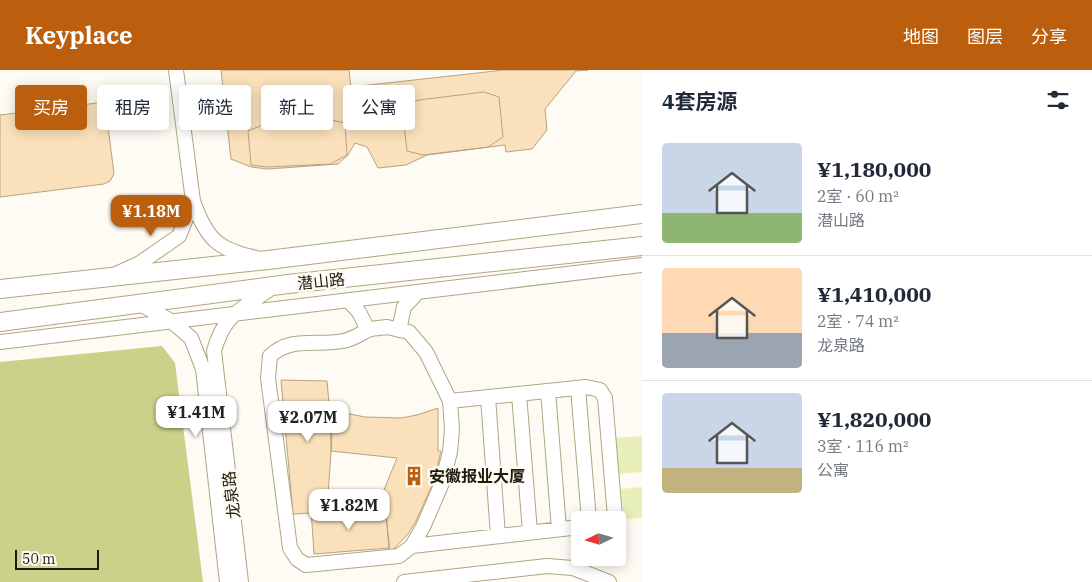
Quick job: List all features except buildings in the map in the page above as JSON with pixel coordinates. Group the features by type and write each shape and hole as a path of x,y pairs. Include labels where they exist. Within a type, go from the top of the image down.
{"main road":[{"name":"潜山路","path":"0,289 268,260 642,214"},
{"name":"潜山路","path":"0,322 142,305 274,286 642,246"}],"street":[{"path":"176,70 193,201 200,220 214,242 240,254 268,260"},
{"path":"112,276 140,263 180,236 193,201"},
{"path":"0,342 642,265"},
{"name":"龙泉路","path":"241,582 214,351 219,332 232,314 274,286"},
{"path":"399,330 404,308 418,292"},
{"path":"348,300 359,312 368,330"},
{"name":"龙泉路","path":"142,305 171,321 191,338 202,369 227,582"},
{"path":"387,327 399,330 409,332 426,352 450,401 452,429 450,452 434,506 412,546 399,556 306,565 297,558 290,548 268,378 270,356 278,348 290,343 343,342 358,337 368,330 387,327"},
{"path":"450,401 586,387 600,390 606,398 615,511"},
{"path":"578,388 588,511"},
{"path":"548,391 559,529"},
{"path":"519,394 530,532"},
{"path":"488,397 498,536"},
{"path":"412,546 571,528"},
{"path":"404,582 547,566 573,568 609,582"}],"green space":[{"path":"162,346 175,363 203,582 0,582 0,362"},
{"path":"642,436 642,472 616,474 613,438"},
{"path":"642,487 642,518 626,519 621,489"}],"place":[{"name":"安徽报业大厦","path":"414,476"}]}
